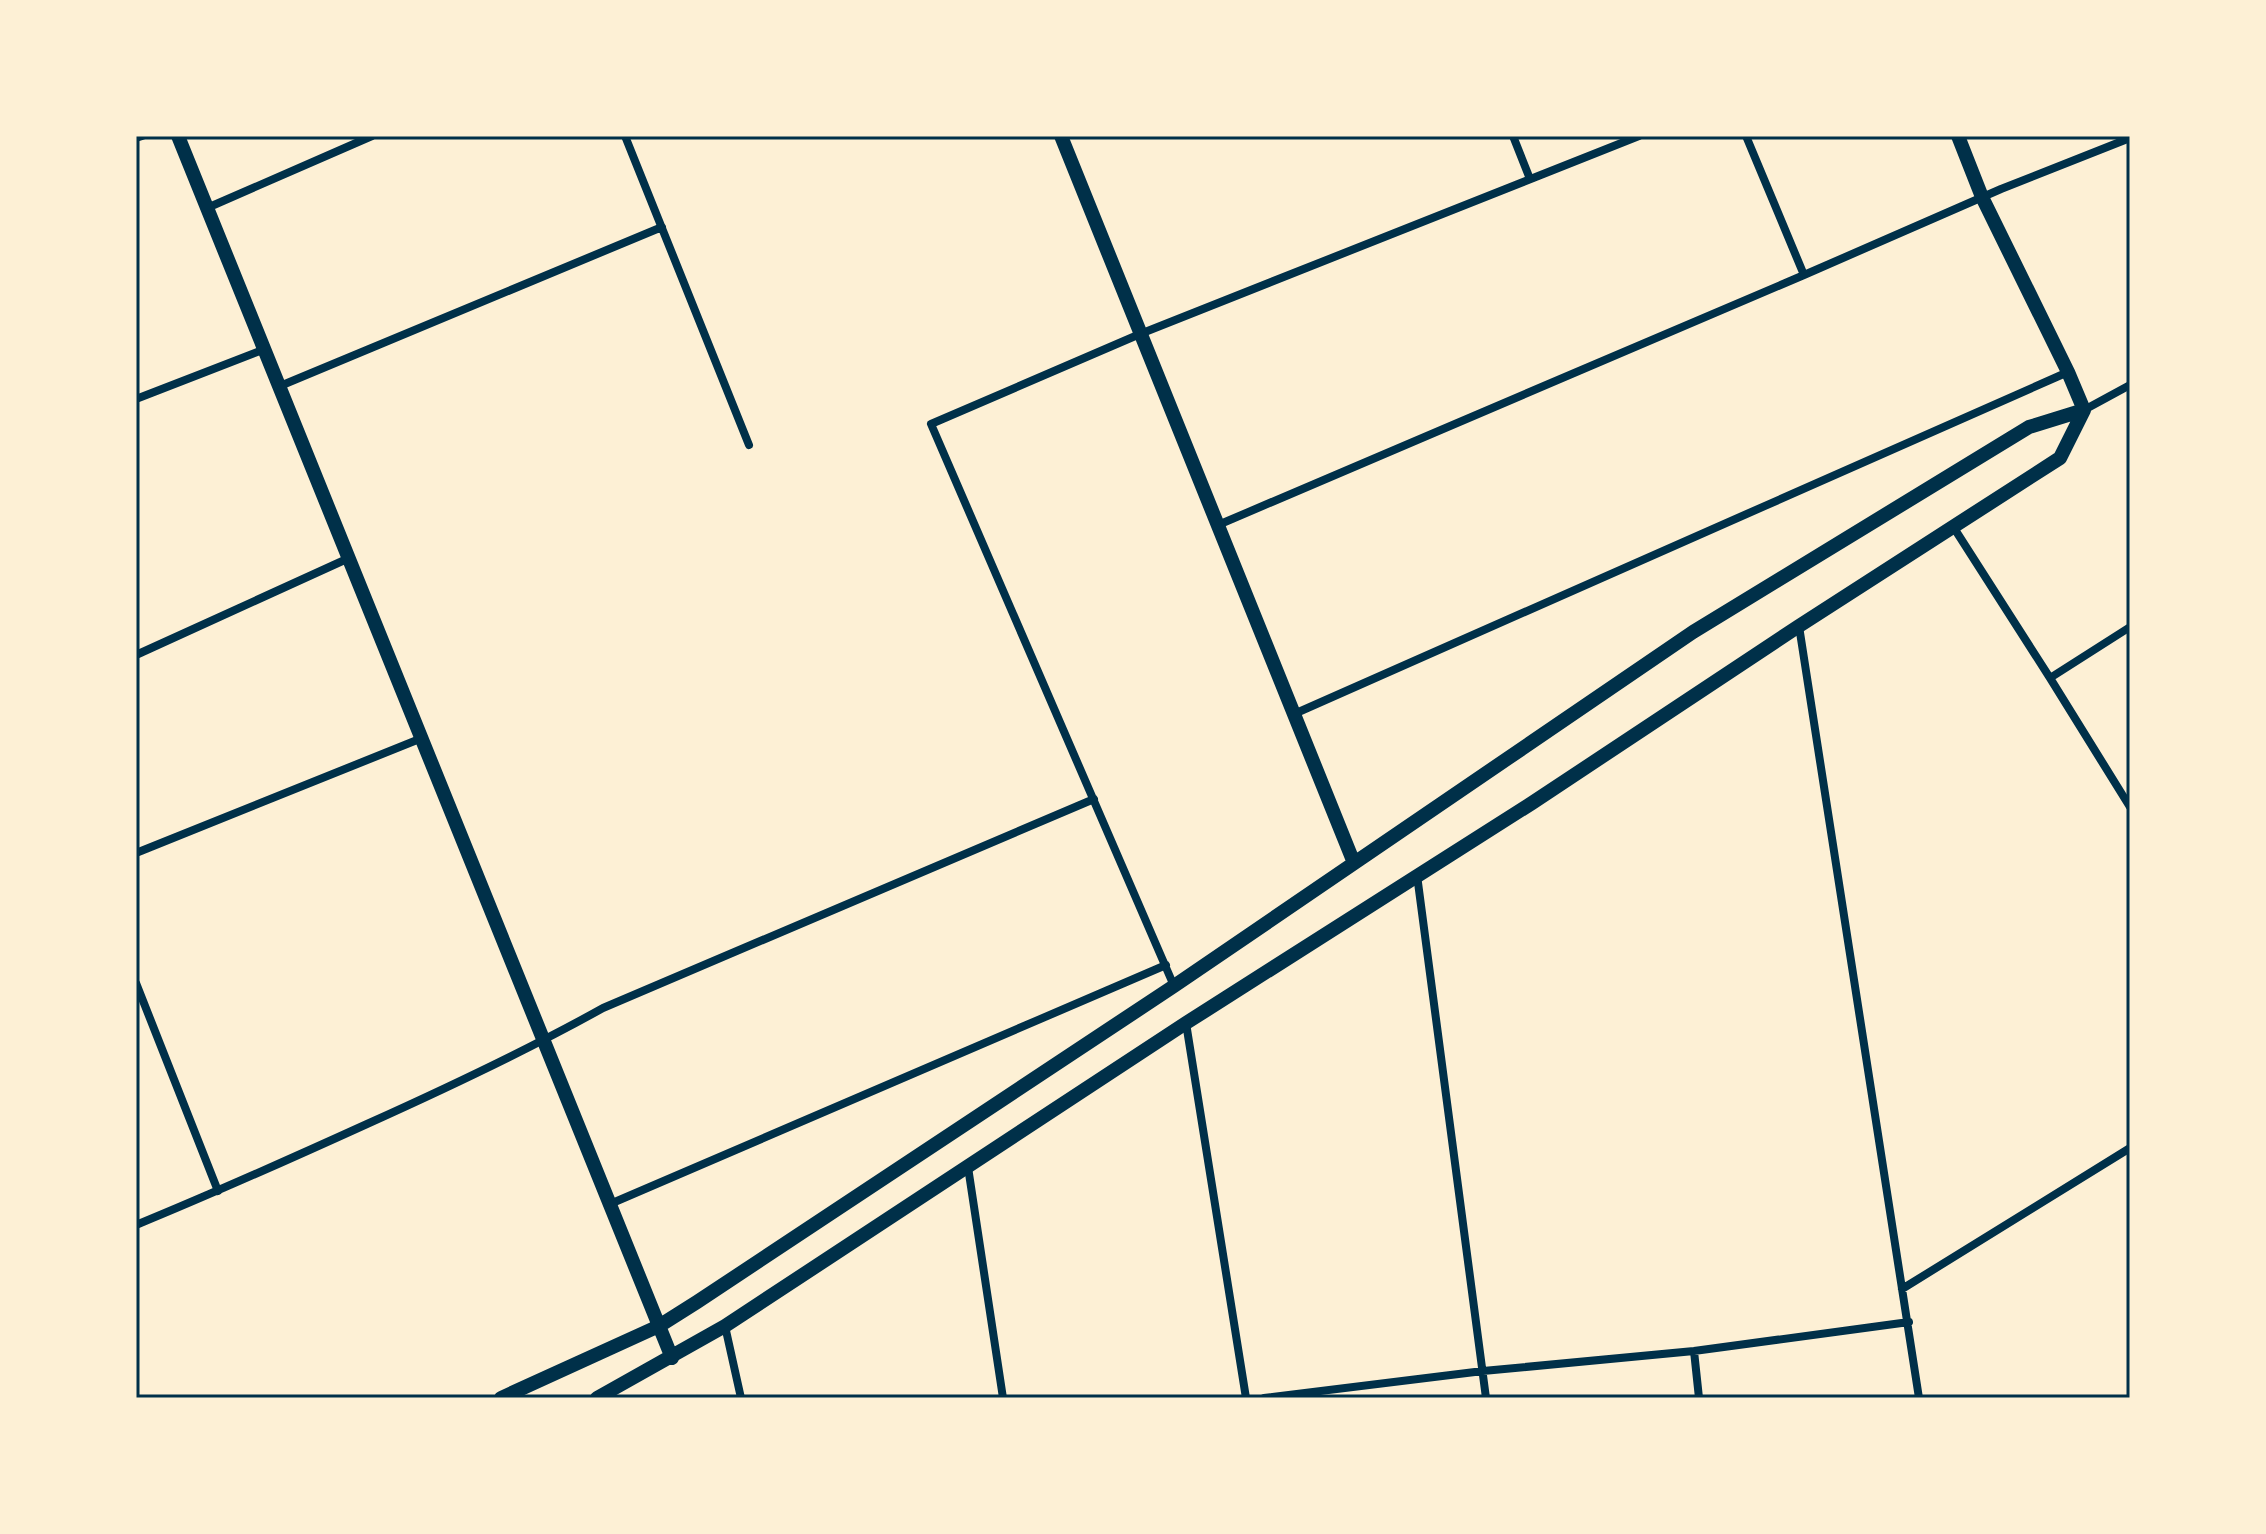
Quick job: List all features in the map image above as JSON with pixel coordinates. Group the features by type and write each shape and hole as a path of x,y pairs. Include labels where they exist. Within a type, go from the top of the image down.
{"street":[{"path":"136,138 142,136"},
{"path":"178,136 672,1358"},
{"path":"207,208 372,136"},
{"path":"625,136 749,445"},
{"path":"1061,136 1354,863"},
{"path":"1513,136 1530,179"},
{"path":"1174,986 931,424 1140,334 1639,136"},
{"path":"1746,136 1804,275"},
{"path":"597,1398 725,1326 1186,1023 1532,803 2060,458 2084,410 1982,197 1958,136"},
{"path":"1218,525 1982,197 2130,138"},
{"path":"280,386 662,227"},
{"path":"136,399 265,349"},
{"path":"1294,714 2068,372"},
{"path":"501,1398 659,1326 867,1192 1174,986 1693,632 2029,427 2084,410 2130,385"},
{"path":"1954,528 2130,807"},
{"path":"136,655 349,558"},
{"path":"1799,626 1919,1398"},
{"path":"2050,678 2130,627"},
{"path":"136,853 422,738"},
{"path":"136,1225 477,1074 544,1042 603,1008 1094,799"},
{"path":"1417,875 1486,1398"},
{"path":"610,1204 1166,965"},
{"path":"136,983 218,1191"},
{"path":"1186,1023 1246,1398"},
{"path":"1902,1289 2130,1148"},
{"path":"968,1167 1003,1398"},
{"path":"1264,1398 1483,1371 1694,1351 1909,1322"},
{"path":"725,1326 741,1398"},
{"path":"1694,1351 1699,1398"}]}
